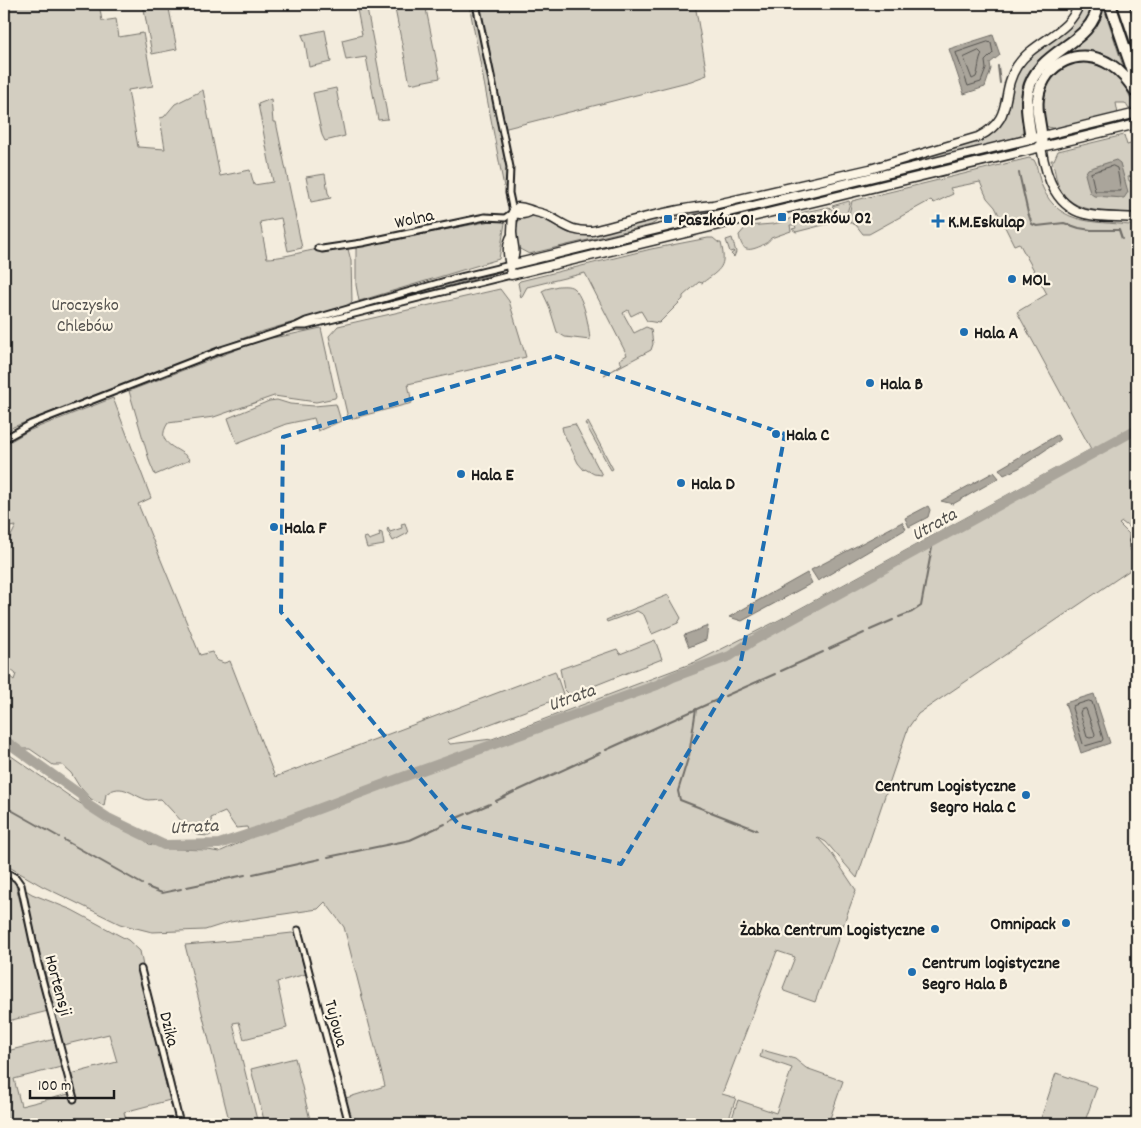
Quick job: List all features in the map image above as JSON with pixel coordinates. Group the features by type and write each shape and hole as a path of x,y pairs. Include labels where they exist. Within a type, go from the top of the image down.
{"highway":[{"path":"1031,139 1027,102 1033,78 1048,60 1083,33 1092,21 1098,4"},
{"path":"1110,4 1137,84"},
{"path":"1123,4 1137,45"},
{"path":"1042,142 1037,109 1041,84 1053,67 1063,61 1080,56 1100,59 1118,70 1137,93"}],"street":[{"path":"476,4 510,168 510,193 513,212 512,235 509,241 508,254 511,275"},
{"path":"513,212 518,207 525,207 531,211 544,214 571,230 592,231 692,207 713,205 870,169 978,137 988,132 1000,119 1007,101 1012,74 1026,54 1062,29 1072,19 1079,4"},
{"path":"4,439 31,424 259,336 296,326 314,324 1042,142 1134,114"},
{"path":"296,326 306,321 456,278 1031,139 1042,142 1136,124"},
{"path":"1042,142 1050,184 1063,202 1076,211 1087,214 1137,218"},
{"name":"Wolna","path":"318,248 353,245 485,217 504,218 513,212"},
{"path":"1137,526 1133,541 1137,553"},
{"name":"Hortensji","path":"4,871 16,878 23,891 37,960 74,1099"},
{"name":"Tujowa","path":"298,930 349,1124"},
{"name":"Dzika","path":"141,969 180,1124"}],"highlighted area":[{"path":"555,356 785,434 740,666 621,864 460,826 281,612 283,437"}],"green space":[{"name":"Uroczysko Chlebów","path":"4,4 99,4 102,21 116,19 119,37 143,33 153,86 128,90 138,147 165,149 160,118 164,117 175,104 203,90 220,176 250,170 254,185 273,182 258,104 271,99 273,122 276,122 302,248 288,251 281,218 260,222 267,258 318,249 348,249 351,261 352,302 344,307 257,333 13,427 4,434"},
{"path":"143,4 168,4 177,49 152,54"},
{"path":"356,4 366,4 388,119 378,120 366,57 346,60 342,40 362,35"},
{"path":"394,4 425,4 440,78 410,84"},
{"path":"469,4 474,4 506,157 508,176 506,187 504,187"},
{"path":"478,4 695,4 707,75 691,81 503,129"},
{"path":"1083,4 1094,4 1089,18 1083,26 1041,57 1025,78 1021,98 1024,126 1019,137 705,214 704,212 659,220 651,225 529,254 518,248 516,234 518,223 519,220 527,217 540,217 572,234 580,236 592,235 682,213 706,211 866,172 988,137 1005,119 1009,110 1014,82 1024,62 1029,56 1070,27 1078,17"},
{"path":"1101,8 1104,8 1124,69 1099,54 1085,52 1069,54 1068,50 1080,42 1089,32"},
{"path":"325,30 331,62 309,67 302,35"},
{"path":"1087,58 1119,74 1135,107 1129,109 1125,103 1116,103 1118,114 1055,129 1045,126 1040,112 1046,81 1058,68"},
{"path":"336,88 345,136 325,141 313,93"},
{"path":"1132,118 1133,122 1048,141"},
{"path":"1136,132 1137,175 1128,177 1129,181 1137,181 1137,214 1093,210 1073,203 1065,196 1059,187 1051,160 1054,160 1058,151 1124,135 1127,145 1134,143"},
{"path":"1028,143 1026,146 733,218 866,184 889,176"},
{"path":"1029,158 1034,160 1036,164 1039,178 1049,200 1059,210 1082,220 1137,226 1137,508 1135,509 1137,519 1130,528 1122,522 1119,524 1129,534 1129,547 1136,561 1136,566 918,714 908,728 857,878 826,842 817,837 830,851 856,890 815,1002 784,991 783,988 795,957 777,951 722,1094 736,1098 727,1124 352,1124 346,1098 385,1086 344,927 325,902 318,909 230,922 205,930 152,932 120,924 42,886 4,864 4,751 78,802 141,837 149,844 172,849 219,852 250,838 247,827 236,828 225,812 211,818 213,833 209,836 197,835 161,799 148,800 123,789 112,790 106,794 104,806 91,799 79,786 71,773 62,765 53,765 30,749 23,749 4,734 4,672 14,680 16,674 4,664 4,544 10,538 16,526 4,528 4,445 28,431 113,398 151,498 138,504 200,655 212,652 216,660 224,663 230,661 275,777 555,671 563,694 560,698 447,740 450,744 492,739 698,661 779,620 1091,449 1017,312 1047,294 1019,243 1014,245 980,182 950,188 953,194 934,203 931,200 869,234 863,234 848,219 852,201"},
{"path":"325,174 328,193 331,198 311,202 306,177"},
{"path":"849,201 850,203 845,219 832,206"},
{"path":"829,207 843,220 796,232 792,229 796,228 795,225 790,225 791,231 771,238 761,246 746,249 742,244 739,235 747,226 786,221 804,212"},
{"path":"501,219 505,223 499,259 359,301 356,285 356,247"},
{"path":"700,222 701,227 539,266 539,263"},
{"path":"713,238 721,243 723,263 718,271 702,283 699,282 683,296 683,299 659,323 647,321 641,311 631,316 628,310 623,313 634,333 646,327 651,329 653,344 651,350 604,375 622,364 619,360 627,355 585,273 527,287 521,298 518,283 520,281 651,249"},
{"path":"732,238 736,252 734,257 731,254 734,252 730,252 726,240"},
{"path":"496,271 501,272 395,300 453,282"},
{"path":"558,286 570,286 577,292 585,312 590,340 565,337 557,332 542,291"},
{"path":"500,289 509,301 526,357 408,384 412,403 348,418 329,336 338,326"},
{"path":"321,328 335,398 316,402 274,396 214,417 168,423 164,431 166,441 190,460 155,475 129,391 264,339"},
{"path":"277,400 290,404 314,406 336,404 341,421 318,431 314,418 286,424 237,443 228,418 269,401"},
{"path":"588,422 613,469 611,470 585,423"},
{"path":"575,424 602,475 584,470 578,463 562,427"},
{"path":"405,523 408,533 393,541 387,530 388,528 390,532 402,528 401,524"},
{"path":"379,532 382,533 384,545 367,548 364,538 367,537 369,540 380,536"},
{"path":"668,595 681,618 678,623 652,634 644,615 637,611 607,622 606,620"},
{"path":"655,640 662,659 576,693 569,694 564,689 560,669 617,649 620,654"},
{"path":"4,872 15,882 48,1011 4,1022"},
{"path":"24,889 72,910 128,940 140,951 143,966 138,967 170,1100 124,1112 127,1124 4,1124 4,1039 7,1051 55,1039 61,1067 14,1079 21,1106 69,1094 71,1102 77,1099 71,1074 117,1062 109,1034 63,1045"},
{"path":"292,933 297,935 306,974 277,982 287,1028 244,1039 239,1022 233,1023 258,1124 230,1124 185,945 265,938 265,936"},
{"path":"762,1050 795,1059 806,1068 843,1081 828,1124 730,1124 738,1100 776,1113 792,1068 760,1057"},
{"path":"295,1058 311,1124 265,1124 251,1069"},
{"path":"1056,1073 1097,1087 1084,1124 1039,1124"}],"water":[{"path":"993,35 1000,55 990,63 991,69 985,87 964,94 949,49"},
{"path":"1116,160 1120,163 1128,192 1124,198 1094,196 1090,193 1085,174 1088,169"},
{"path":"1057,435 1060,440 1019,468 1004,475 999,469"},
{"path":"994,472 999,478 953,504 941,501"},
{"path":"928,506 930,510 928,517 909,527 905,518"},
{"path":"902,522 906,529 818,581 811,570"},
{"path":"807,573 812,583 742,621 729,617"},
{"path":"708,626 706,640 689,647 684,635"},
{"path":"1094,694 1110,743 1081,753 1065,703"}],"waterway":[{"path":"998,66 1000,83"},
{"path":"1019,173 1032,224 1037,226 1064,223 1091,230 1119,230 1122,239"},
{"name":"Utrata","path":"4,740 81,795 88,805 108,818 164,845 219,844 273,826 657,685 673,677 730,656 754,640 1137,429"},
{"path":"899,617 921,606 933,542"},
{"path":"870,630 893,620"},
{"path":"829,649 864,633"},
{"path":"781,671 823,652"},
{"path":"725,696 775,674"},
{"path":"606,750 719,699"},
{"path":"696,709 689,755 678,791 680,800 757,830"},
{"path":"517,791 600,753"},
{"path":"496,801 514,792"},
{"path":"469,813 490,804"},
{"path":"4,806 59,837"},
{"path":"450,821 466,814"},
{"path":"328,857 410,840 445,824"},
{"path":"64,840 142,884"},
{"path":"253,874 320,859"},
{"path":"187,887 245,875"},
{"path":"147,887 162,893 181,889"}],"place":[{"name":"Paszków 02","path":"782,217"},
{"name":"Paszków 01","path":"668,219"},
{"name":"K.M.Eskulap","path":"938,221"},
{"name":"MOL","path":"1012,279"},
{"name":"Hala A","path":"964,332"},
{"name":"Hala B","path":"870,383"},
{"name":"Hala C","path":"776,434"},
{"name":"Hala E","path":"461,474"},
{"name":"Hala D","path":"681,483"},
{"name":"Hala F","path":"274,527"},
{"name":"Centrum Logistyczne Segro Hala C","path":"1026,795"},
{"name":"Omnipack","path":"1066,923"},
{"name":"Żabka Centrum Logistyczne","path":"935,929"},
{"name":"Centrum logistyczne Segro Hala B","path":"912,972"}]}
